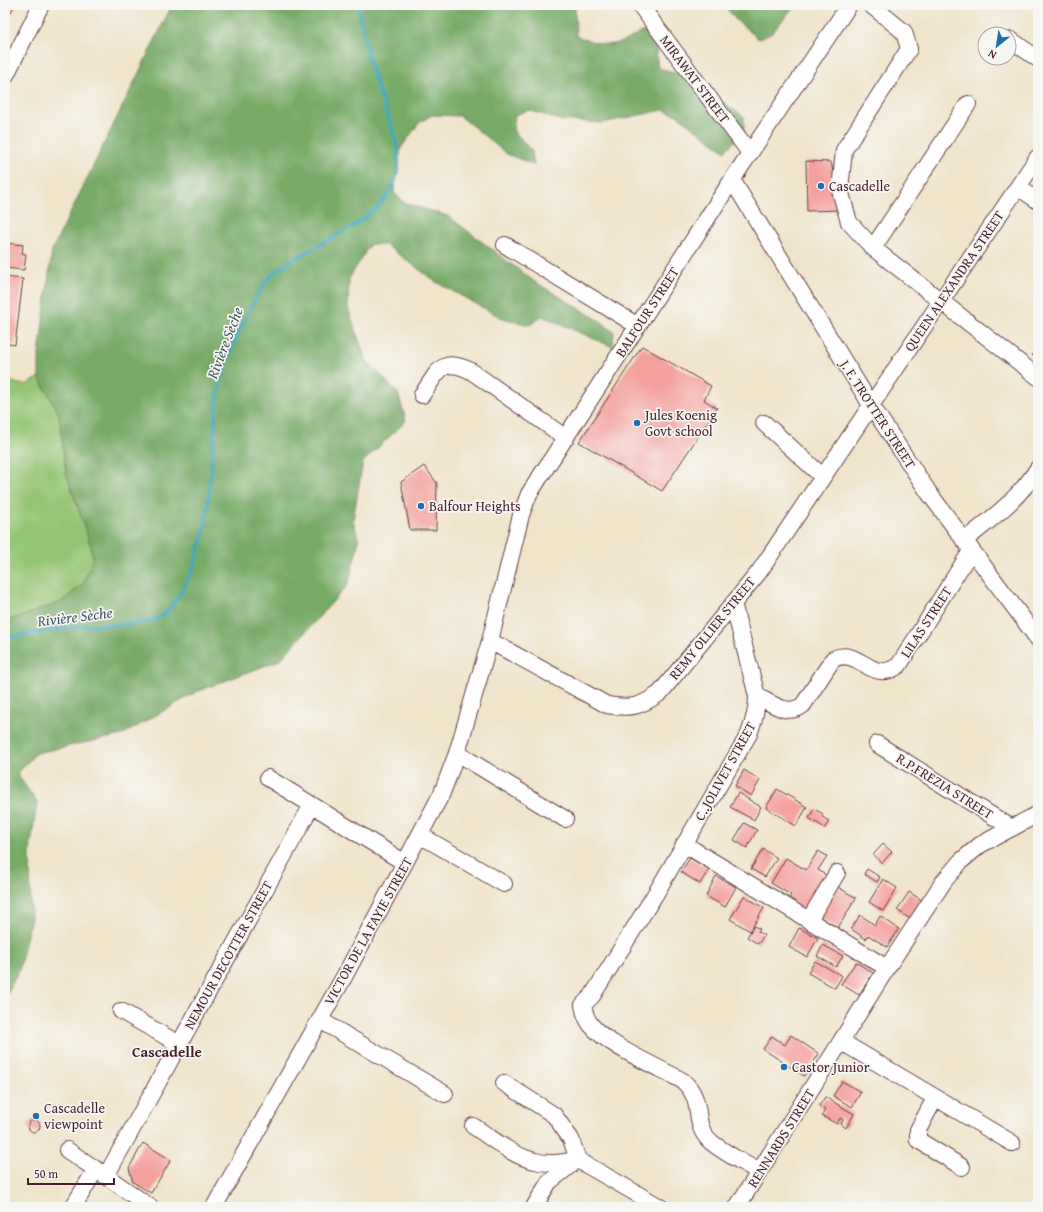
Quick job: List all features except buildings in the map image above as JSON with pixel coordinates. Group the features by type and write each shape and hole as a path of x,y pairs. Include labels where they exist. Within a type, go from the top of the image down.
{"street":[{"path":"5,77 41,5"},
{"name":"MIRAWAT STREET","path":"640,5 750,153"},
{"name":"BALFOUR STREET","path":"490,640 521,515 529,494 732,180 849,5"},
{"path":"871,5 904,32 909,49 844,150 840,190 849,222 873,248 1038,377"},
{"path":"1017,44 1038,59"},
{"path":"873,248 968,104"},
{"name":"QUEEN ALEXANDRA STREET","path":"871,405 1038,157"},
{"name":"J. F. TROTTER STREET","path":"732,180 871,405 929,493 1038,639"},
{"path":"1018,187 1038,201"},
{"path":"505,244 638,326"},
{"path":"422,395 439,370 448,364 459,365 471,371 566,438"},
{"name":"REMY OLLIER STREET","path":"490,640 608,705 627,708 645,704 660,693 759,572 871,405"},
{"path":"764,423 823,477"},
{"path":"968,546 1007,506 1032,478 1038,468"},
{"name":"LILAS STREET","path":"757,696 785,710 798,709 803,705 833,659 840,656 853,658 877,671 885,672 892,670 899,664 968,546"},
{"name":"C..JOLIVET STREET","path":"733,603 757,696 757,708 749,734 592,996 583,1005 584,1014 591,1025 605,1037 683,1081 692,1089 696,1098 702,1129 708,1138 759,1172"},
{"name":"VICTOR DE LA FAYIE STREET","path":"214,1207 320,1020 442,793 457,753 490,640"},
{"name":"R.P.FREZIA STREET","path":"877,744 1012,828"},
{"path":"457,753 565,819"},
{"path":"268,778 405,863"},
{"name":"NEMOUR DECOTTER STREET","path":"73,1207 101,1172 179,1044 312,805"},
{"name":"RENNARDS STREET","path":"737,1207 842,1042 887,968 944,881 962,861 980,845 1038,814"},
{"path":"420,835 504,884"},
{"path":"684,844 887,968"},
{"path":"809,920 837,873"},
{"path":"121,1011 179,1044"},
{"path":"320,1020 445,1094"},
{"path":"842,1042 1012,1143"},
{"path":"504,1083 554,1115 571,1139 578,1160 639,1202 660,1207"},
{"path":"935,1098 918,1130 918,1140 962,1167"},
{"path":"473,1126 510,1151 535,1161 560,1163 578,1160"},
{"path":"67,1150 150,1207"},
{"path":"534,1207 549,1182 578,1160"}],"green space":[{"path":"172,5 575,5 576,36 597,43 612,44 619,43 646,30 655,40 658,68 684,74 744,117 744,131 725,151 677,115 663,110 603,123 559,120 529,110 515,115 513,130 532,151 534,165 507,154 460,116 432,115 419,123 401,148 394,193 405,203 448,216 535,282 602,322 614,332 613,347 542,316 530,325 502,318 436,282 386,245 370,244 349,279 348,308 366,360 398,393 406,421 363,462 353,520 359,541 348,585 280,660 196,692 122,735 36,753 17,774 37,802 30,852 31,918 19,970 5,998 5,622 61,602 83,584 93,558 90,543 66,473 59,414 39,377 39,354 52,250"},
{"path":"724,5 799,5 791,10 772,33 759,39 736,20"},
{"path":"39,377 59,414 66,473 90,543 93,558 84,584 61,602 5,622 5,379 15,383 26,384"}],"waterway":[{"name":"Rivière Sèche","path":"5,638 82,626 146,622 166,613 182,591 193,568 201,545 206,521 215,422 221,380 234,343 256,297 275,272 291,261 347,230 381,204 392,188 398,169 398,157 393,130 373,77 358,5"}],"place":[{"name":"Cascadelle","path":"821,186"},
{"name":"Jules Koenig Govt school","path":"637,423"},
{"name":"Balfour Heights","path":"421,506"},
{"name":"Castor Junior","path":"784,1067"},
{"name":"Cascadelle viewpoint","path":"36,1116"}],"district":[{"name":"Cascadelle","path":"167,1052"}]}
